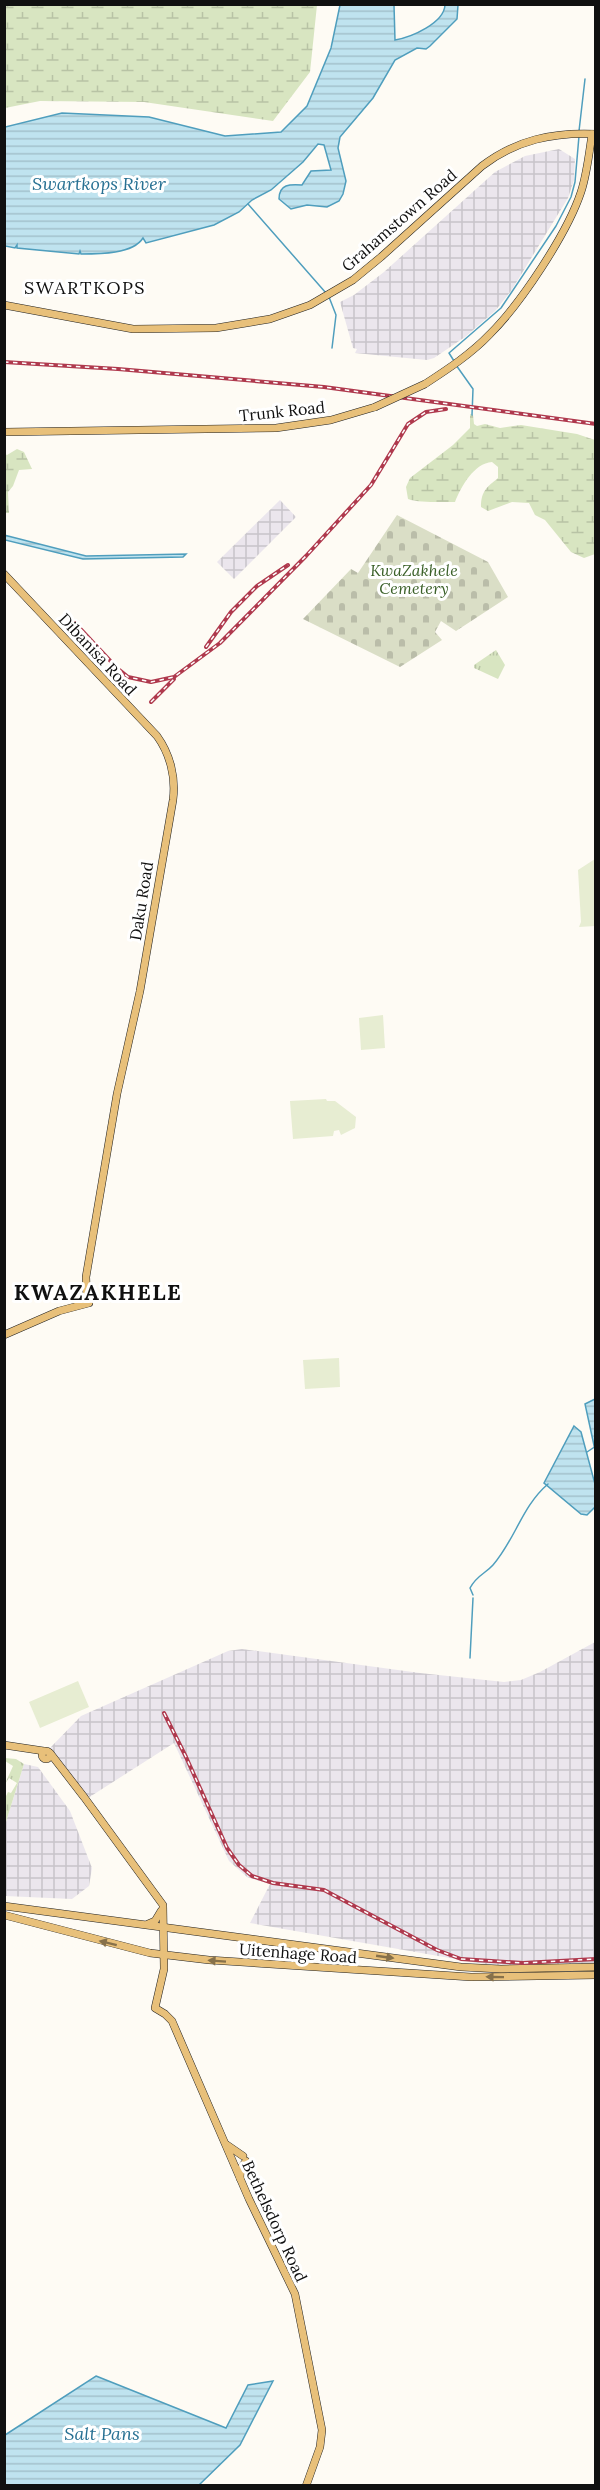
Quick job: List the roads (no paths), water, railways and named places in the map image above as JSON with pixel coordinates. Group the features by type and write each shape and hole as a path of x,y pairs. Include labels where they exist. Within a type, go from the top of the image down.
{"main road":[{"name":"Trunk Road","path":"4,432 246,429 306,425 375,407 425,384 477,346 521,298 573,213 581,192 594,134"},
{"name":"Grahamstown Road","path":"4,305 133,328 216,328 270,319 334,292 366,271 498,154 550,135 594,134"},
{"path":"589,159 596,142"},
{"name":"Dibanisa Road","path":"4,574 152,730 167,756"},
{"name":"Daku Road","path":"4,1334 88,1301 89,1277 126,1050 140,991 173,800 173,775 167,756"},
{"path":"4,1745 26,1748 46,1755 64,1769 169,1924 177,1929"},
{"name":"Uitenhage Road","path":"4,1906 461,1967 501,1969 596,1967"},
{"path":"145,1925 155,1921 163,1914"},
{"name":"Bethelsdorp Road","path":"163,1914 161,1984 154,2008 172,2021 223,2141 300,2310 322,2430 320,2447 306,2486"},
{"name":"Uitenhage Road","path":"4,1915 163,1955 471,1977 596,1975"},
{"path":"150,1953 162,1967 176,1956"},
{"path":"223,2141 245,2158 240,2178"}],"water":[{"name":"Swartkops River","path":"340,5 394,5 395,40 426,28 439,18 445,5 458,5 457,19 430,46 426,49 417,48 395,60 373,98 340,137 338,148 346,181 339,201 327,207 307,205 291,209 279,199 283,188 289,185 302,185 311,171 331,170 324,145 318,144 303,162 271,190 252,200 239,212 214,225 146,243 143,238 132,247 106,253 81,254 80,251 79,254 17,248 17,245 15,248 5,246 5,127 62,113 149,117 225,136 281,132 307,106 331,48"},
{"path":"4,535 86,556 186,554 183,557 83,559 5,540"},
{"path":"595,1399 595,1450 585,1404"},
{"path":"574,1426 581,1432 595,1484 595,1507 587,1515 581,1514 544,1483"},
{"name":"Salt Pans","path":"96,2376 226,2428 248,2385 273,2381 240,2445 199,2485 5,2485 5,2435"}],"waterway":[{"path":"579,131 585,79"},
{"path":"454,361 449,353 501,308 556,226 571,197 575,182 579,136"},
{"path":"248,204 326,293"},
{"path":"329,297 336,315 332,348"},
{"path":"456,365 473,389 472,415"},
{"path":"587,1452 596,1446"},
{"path":"473,1595 470,1588 501,1555 532,1502 548,1484"},
{"path":"470,1658 473,1598"}],"railway":[{"path":"4,362 118,369 324,387 596,424"},
{"path":"75,623 128,677 151,682 174,677 220,643 306,556 371,485 408,424 426,412 446,409"},
{"path":"206,647 231,612 257,586 288,565"},
{"path":"151,702 174,679"},
{"path":"164,1713 227,1848 239,1865 252,1876 273,1883 324,1890 437,1950 461,1959 523,1963 596,1959"}],"district":[{"name":"SWARTKOPS","path":"85,288"},
{"name":"KWAZAKHELE","path":"98,1292"}],"park label":[{"name":"KwaZakhele Cemetery","path":"414,579"}]}
